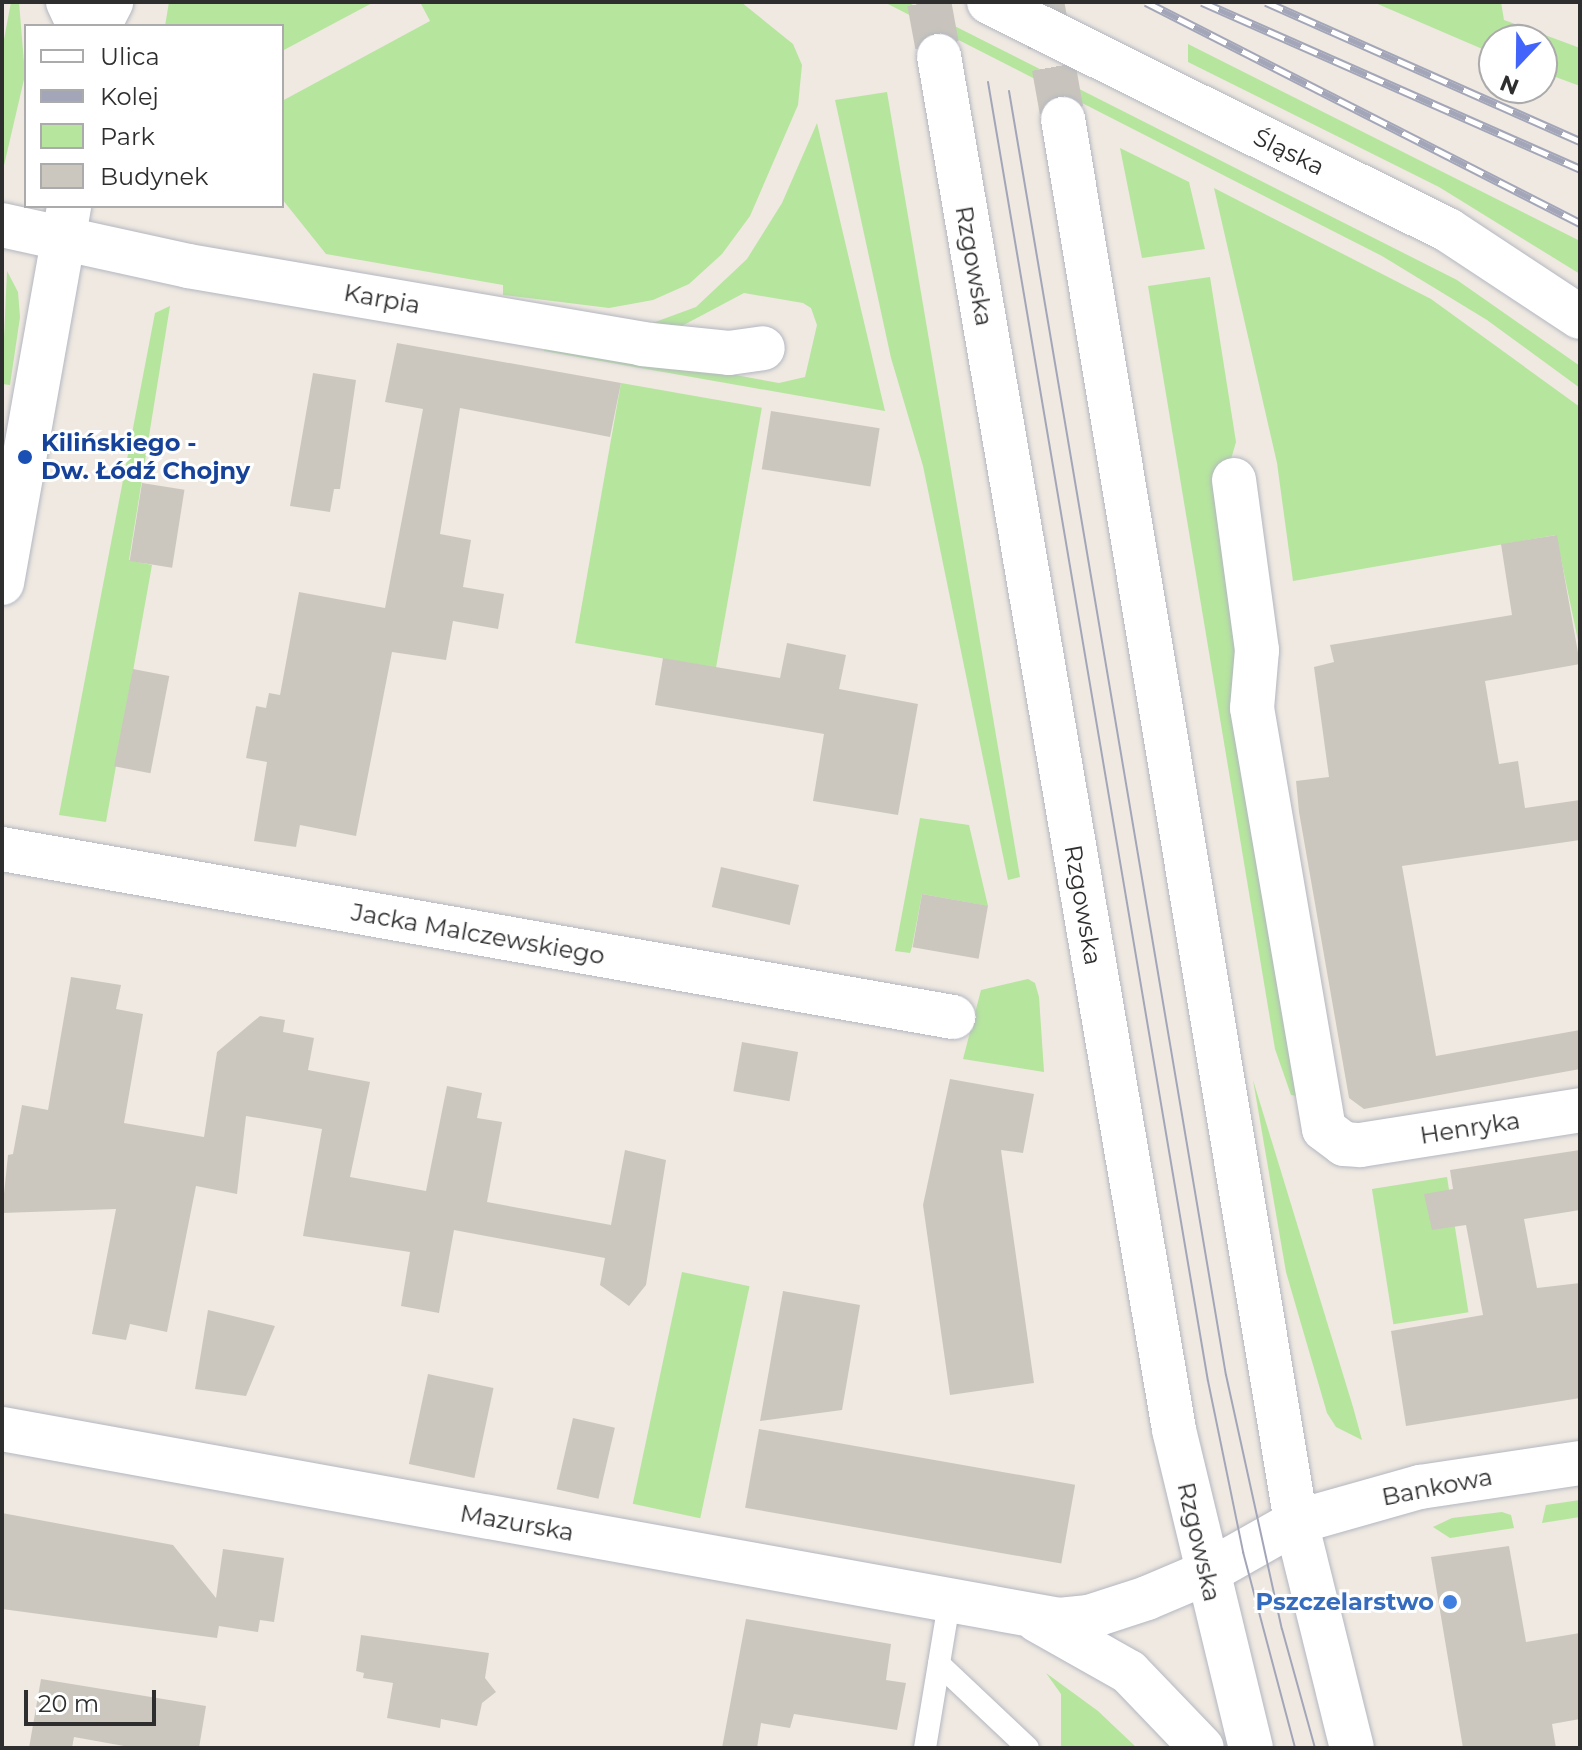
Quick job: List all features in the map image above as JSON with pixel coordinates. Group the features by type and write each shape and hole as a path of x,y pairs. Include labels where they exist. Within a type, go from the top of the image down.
{"street":[{"path":"68,2 78,24"},
{"path":"100,24 111,2"},
{"name":"Śląska","path":"989,2 1448,230 1580,317"},
{"name":"Rzgowska","path":"939,56 1152,1311 1206,1573 1251,1748"},
{"path":"1063,119 1296,1522 1352,1748"},
{"path":"2,583 66,221"},
{"name":"Karpia","path":"2,225 66,221 188,266 642,344 729,353 763,348"},
{"name":"Henryka","path":"1234,480 1257,650 1252,708 1319,1114 1333,1139 1360,1145 1580,1110"},
{"name":"Jacka Malczewskiego","path":"2,849 953,1017"},
{"name":"Mazurska","path":"2,1429 1031,1618 1089,1617 1206,1573"},
{"name":"Bankowa","path":"1206,1573 1296,1522 1420,1487 1580,1463"},
{"name":"Mazurska","path":"1031,1618 1129,1672 1202,1748"}],"lane":[{"path":"925,1748 949,1603"},
{"path":"939,1664 1028,1748"}],"green space":[{"path":"11,2 19,2 24,79 2,174 2,50"},
{"path":"169,2 374,2 284,50 284,24 165,24"},
{"path":"420,2 741,2 793,44 802,65 798,105 750,216 722,254 689,284 653,300 609,308 503,295 503,285 326,254 284,202 284,100 430,21"},
{"path":"884,2 907,2 1457,280 1580,366 1580,388 1487,320 1382,256"},
{"path":"1373,2 1501,2 1504,20 1515,24 1478,24 1478,47"},
{"path":"1558,40 1580,48 1580,86 1558,78"},
{"path":"1188,44 1580,241 1580,274 1439,187 1188,62"},
{"path":"887,92 1020,877 1008,880 923,466 891,358 835,100"},
{"path":"817,123 885,411 544,351 545,340 779,383 805,377 817,325 811,308 803,303 744,293 678,328 647,325 696,307 747,259 782,203"},
{"path":"1120,148 1189,182 1205,249 1142,258"},
{"path":"1214,188 1431,299 1580,407 1580,650 1556,535 1293,581 1277,463"},
{"path":"7,271 18,292 20,317 10,385 2,384"},
{"path":"1210,277 1236,442 1229,466 1240,638 1235,713 1298,1096 1291,1095 1275,1049 1148,286"},
{"path":"170,306 129,560 152,565 106,822 59,815 155,313"},
{"path":"621,383 762,408 716,668 575,643"},
{"path":"920,818 969,825 988,906 922,894 910,953 895,951"},
{"path":"1028,979 1035,983 1039,997 1044,1072 963,1059 981,990"},
{"path":"1253,1080 1362,1440 1336,1427 1327,1413 1286,1272"},
{"path":"1447,1177 1468,1312 1393,1324 1372,1189"},
{"path":"682,1272 749,1286 700,1518 633,1504"},
{"path":"1580,1500 1580,1517 1542,1523 1546,1505"},
{"path":"1502,1512 1511,1515 1514,1528 1450,1538 1433,1527 1452,1518"},
{"path":"1046,1673 1098,1711 1137,1748 1061,1748 1061,1694"}],"building":[{"path":"397,343 621,383 610,437 460,408 440,534 471,540 463,587 504,594 498,629 453,621 446,660 392,652 356,836 300,825 296,847 254,841 267,762 246,758 256,706 266,708 269,693 280,695 299,592 385,608 423,409 385,402"},
{"path":"313,373 356,380 340,489 334,489 330,512 290,506"},
{"path":"771,411 880,428 870,486 762,469"},
{"path":"142,483 184,490 172,568 130,561"},
{"path":"1557,535 1580,664 1485,681 1499,764 1518,761 1525,808 1580,800 1580,840 1402,866 1436,1056 1580,1030 1580,1069 1364,1109 1349,1098 1299,812 1296,781 1329,777 1314,667 1334,662 1330,645 1512,615 1501,544"},
{"path":"787,643 846,655 839,689 918,704 898,815 813,801 824,734 655,705 663,658 780,678"},
{"path":"133,669 169,676 150,773 114,766"},
{"path":"721,867 799,885 790,925 712,907"},
{"path":"922,894 988,906 979,959 913,947"},
{"path":"71,977 121,985 116,1009 143,1014 124,1123 204,1137 217,1052 260,1016 285,1020 283,1032 314,1038 308,1070 370,1082 350,1177 426,1191 447,1086 482,1093 477,1118 502,1122 487,1202 611,1225 625,1150 666,1160 646,1285 629,1306 600,1285 605,1258 454,1230 439,1313 401,1306 410,1252 303,1236 322,1129 246,1116 237,1194 196,1186 167,1332 130,1324 126,1340 92,1334 116,1209 2,1213 8,1155 13,1154 22,1105 48,1110"},
{"path":"742,1042 798,1052 789,1101 733,1091"},
{"path":"950,1079 1034,1094 1023,1153 1001,1150 1034,1383 950,1395 923,1205"},
{"path":"1580,1150 1580,1210 1524,1219 1537,1288 1580,1283 1580,1398 1406,1426 1391,1331 1483,1315 1466,1225 1432,1230 1424,1194 1453,1189 1450,1170"},
{"path":"783,1291 860,1305 842,1410 760,1421"},
{"path":"208,1310 275,1326 246,1396 195,1389"},
{"path":"428,1374 494,1388 474,1478 409,1464"},
{"path":"573,1418 615,1428 598,1499 557,1489"},
{"path":"759,1429 1075,1485 1061,1564 745,1508"},
{"path":"2,1513 173,1545 216,1598 223,1549 284,1558 274,1622 260,1620 258,1632 219,1626 217,1638 2,1609"},
{"path":"1509,1546 1526,1642 1580,1633 1580,1719 1552,1724 1556,1748 1463,1748 1431,1557"},
{"path":"746,1619 891,1644 886,1680 906,1683 897,1730 794,1714 790,1728 761,1723 757,1748 722,1748"},
{"path":"361,1635 489,1653 485,1678 496,1692 482,1703 477,1726 441,1719 440,1728 387,1718 393,1683 363,1678 364,1673 356,1671"},
{"path":"41,1679 206,1706 199,1748 135,1748 74,1737 72,1748 29,1748"}],"tunnel":[{"path":"929,2 939,56"},
{"path":"1042,2 1063,119"}],"tram line":[{"path":"988,82 1208,1381 1243,1552 1295,1748"},
{"path":"1009,91 1226,1375 1282,1629 1315,1748"}],"railway":[{"path":"1146,2 1580,223"},
{"path":"1202,2 1580,169"},
{"path":"1266,2 1580,141"}],"place":[{"name":"Kilińskiego - Dw. Łódź Chojny","path":"25,457"},
{"name":"Pszczelarstwo","path":"1450,1602"}]}
